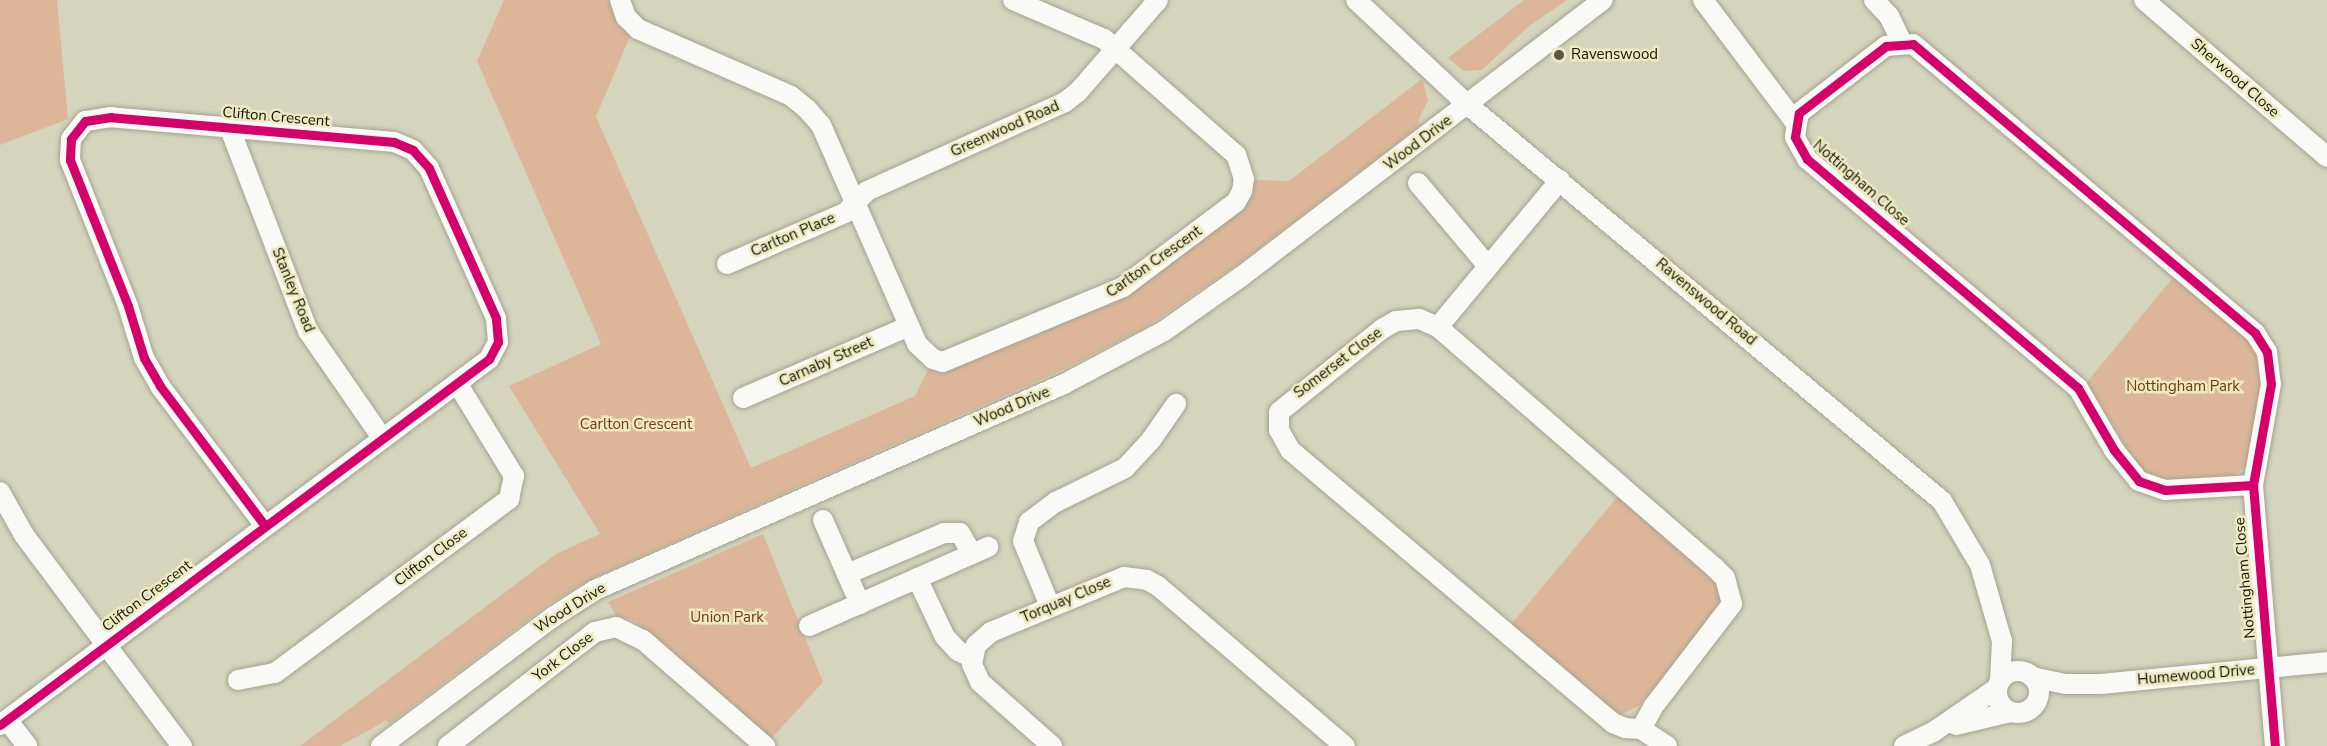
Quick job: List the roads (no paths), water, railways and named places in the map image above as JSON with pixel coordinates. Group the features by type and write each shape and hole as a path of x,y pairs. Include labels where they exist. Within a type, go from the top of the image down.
{"street":[{"name":"Carlton Crescent","path":"620,0 626,17 638,29 800,102 821,125 917,344 933,359 944,362 957,359 1123,287 1236,202 1244,179 1236,155 1104,39 1013,0"},
{"name":"Greenwood Road","path":"855,202 867,191 1065,102 1115,51 1158,0"},
{"name":"Wood Drive","path":"381,746 553,616 594,590 1064,384 1164,331 1227,288 1603,0"},
{"path":"1702,0 1795,122 1814,99 1886,46 1902,42 1889,16 1874,0"},
{"name":"Sherwood Close","path":"2144,0 2327,157"},
{"name":"Ravenswood Road","path":"1361,2 1468,105 1942,501 1980,565 2001,641 1999,684"},
{"name":"Nottingham Close","path":"1902,42 1924,50 2255,333 2267,352 2271,384 2253,485 2275,746"},
{"name":"Clifton Crescent","path":"4,722 457,383 496,352 500,330 422,158 394,142 94,118 80,125 69,150 144,358 160,386 264,526"},
{"name":"Nottingham Close","path":"1795,122 1798,146 1807,159 2078,388 2114,450 2139,481 2165,490 2253,485"},
{"name":"Stanley Road","path":"230,129 308,331 322,356 382,438"},
{"path":"1438,327 1560,180"},
{"path":"1418,183 1488,266"},
{"name":"Carlton Place","path":"727,264 845,213 855,202"},
{"name":"Somerset Close","path":"1641,729 1653,707 1732,604 1725,578 1438,327 1408,319 1382,329 1278,412 1282,438 1290,450 1613,723 1625,728 1641,729 1668,746"},
{"name":"Carnaby Street","path":"743,398 909,326"},
{"name":"Clifton Close","path":"238,680 275,673 509,499 514,476 457,383"},
{"path":"1050,606 1025,550 1024,531 1056,502 1125,468 1151,440 1176,404"},
{"path":"0,492 24,535 182,746"},
{"path":"824,520 860,604"},
{"path":"809,626 980,551 960,532 944,533 847,574"},
{"path":"917,578 945,636 958,651 971,657 980,682 1052,746"},
{"name":"Torquay Close","path":"971,657 976,645 991,632 1113,578 1147,580 1345,746"},
{"name":"York Close","path":"448,746 596,632 616,627 643,640 753,742"},
{"name":"Ravenswood Road","path":"2001,641 2026,674"},
{"name":"Humewood Drive","path":"2026,674 2065,684 2100,684 2327,662"},
{"path":"1904,746 1933,732 1999,684 2026,674 2039,690 2036,704 2024,713 2010,712 1933,732"},
{"path":"1999,684 1999,702 2010,712"},
{"name":"Humewood Drive","path":"2036,704 2100,684"},
{"path":"4,722 27,746"}],"place":[{"name":"Ravenswood","path":"1559,55"}],"park label":[{"name":"Nottingham Park","path":"2183,387"},
{"name":"Union Park","path":"727,618"}]}
